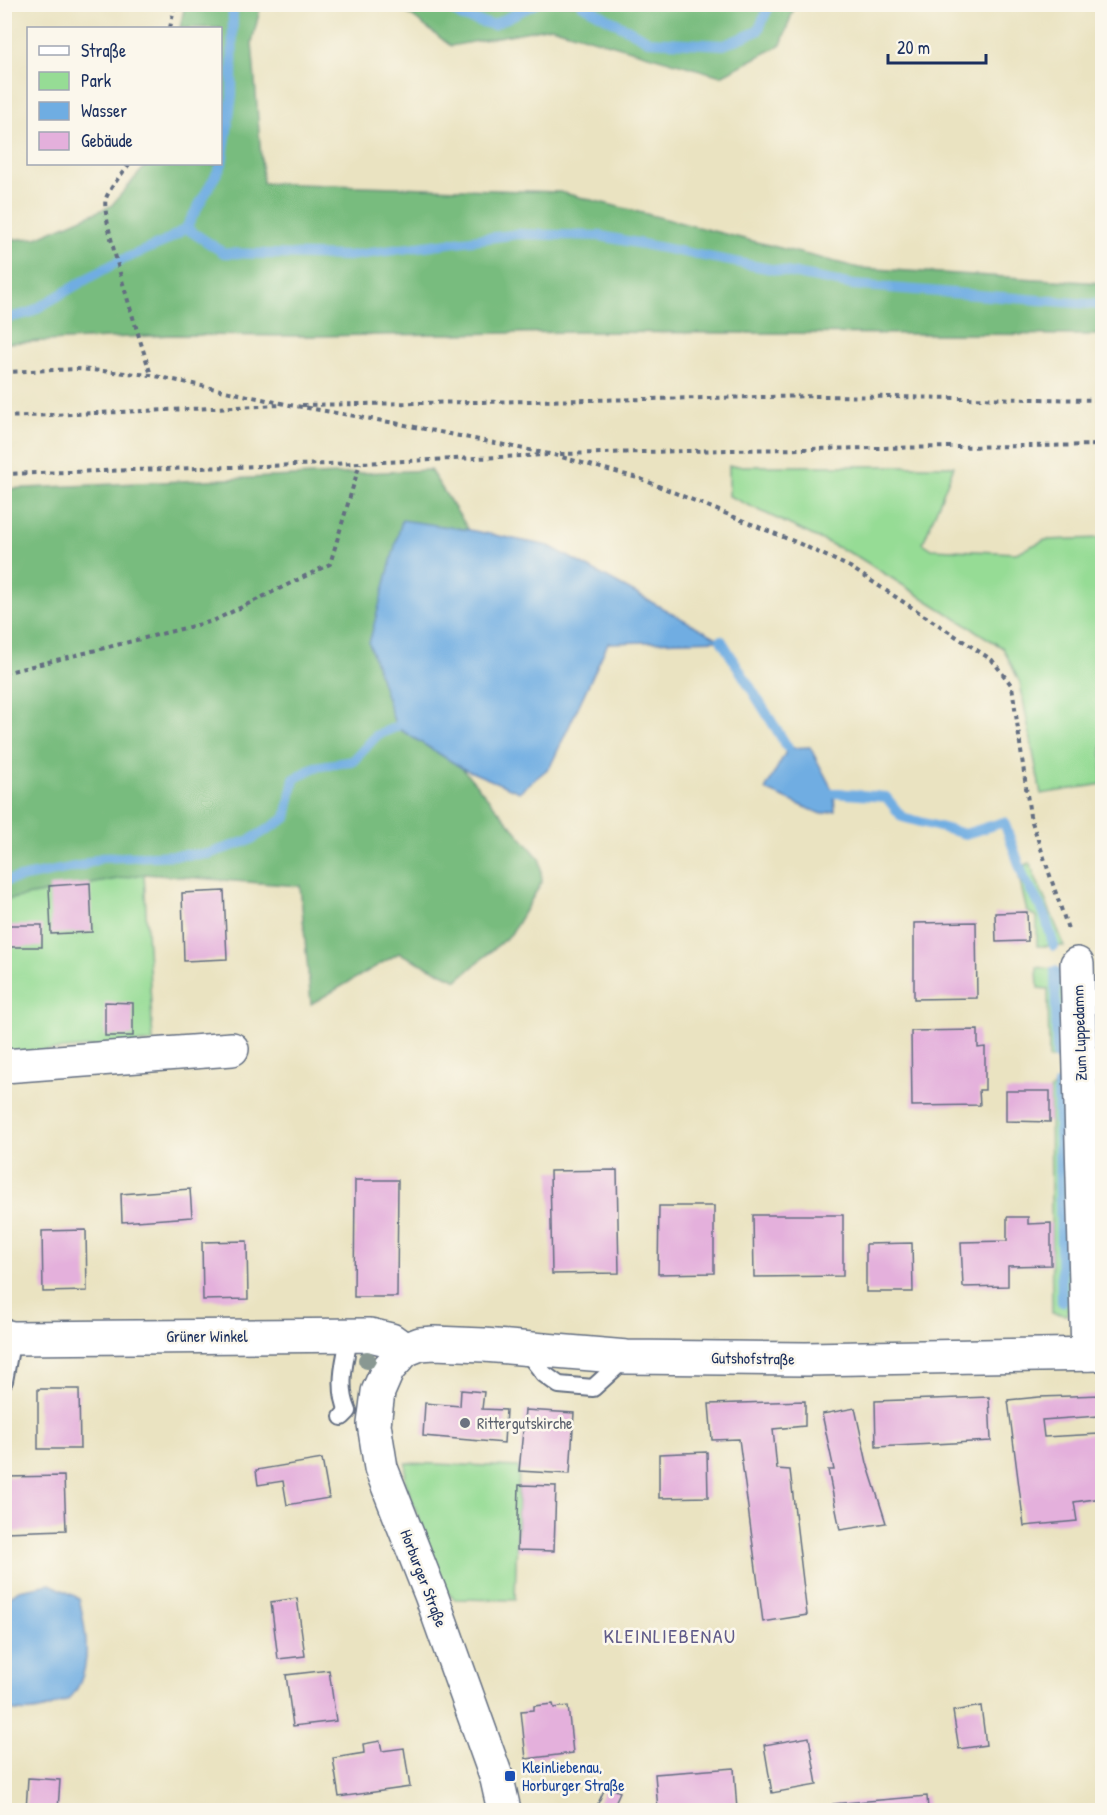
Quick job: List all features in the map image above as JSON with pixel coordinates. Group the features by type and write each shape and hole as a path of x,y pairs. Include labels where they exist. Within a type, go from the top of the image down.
{"street":[{"name":"Zum Luppedamm","path":"1077,964 1095,1354"},
{"path":"4,1066 232,1049"},
{"name":"Grüner Winkel","path":"8,1337 370,1335 391,1340 405,1350"},
{"name":"Gutshofstraße","path":"405,1350 420,1344 434,1343 627,1357 807,1359 1095,1354"},
{"name":"Horburger Straße","path":"405,1350 388,1369 378,1392 374,1424 381,1468 431,1595 482,1736 497,1779 504,1810"}],"lane":[{"path":"342,1417 348,1410 345,1405 342,1374 350,1335"},
{"path":"4,1381 8,1337"}],"path":[{"path":"170,27 175,4"},
{"path":"128,165 105,199 106,216 117,262 151,375"},
{"path":"4,372 78,369 151,375 290,405 395,423 554,455 641,479 798,543 850,567 992,660 1012,686 1030,816 1065,916 1077,964"},
{"path":"4,417 290,405 821,396 1102,400"},
{"path":"4,474 729,450 1102,445"},
{"path":"4,673 213,621 330,564 360,463"}],"green space":[{"path":"185,4 261,5 252,42 263,183 560,192 859,268 1102,283 1102,335 578,332 311,336 171,335 5,343 5,240 36,238 111,206 146,165 222,165 222,27 180,27"},
{"path":"397,5 795,5 781,45 721,76 551,27 451,46"},
{"path":"729,466 954,466 923,543 932,549 1016,553 1045,540 1102,538 1102,784 1041,794 1020,683 1003,648 858,557 729,496"},
{"path":"430,470 469,530 402,521 396,727 462,768 540,859 542,882 511,934 457,980 399,953 311,1004 300,886 144,874 5,900 4,489"},
{"path":"1030,863 1064,946 1037,946 1037,917 1027,912 1017,869"},
{"path":"144,874 153,1042 5,1054 5,892"},
{"path":"1037,967 1065,971 1066,1057 1049,1059 1048,989 1038,988"},
{"path":"1068,1084 1070,1299 1067,1315 1052,1313 1050,1091 1055,1085"},
{"path":"406,1463 519,1467 515,1600 454,1599 445,1590 405,1481"}],"water":[{"path":"402,520 469,530 549,546 721,640 608,643 550,767 519,792 462,768 396,727 369,643"},
{"path":"810,747 834,793 835,811 821,814 765,790 788,748"},
{"path":"50,1584 79,1598 86,1636 83,1674 71,1697 64,1702 36,1710 5,1709 5,1600 19,1590"}],"building":[{"path":"90,883 92,932 51,934 49,886"},
{"path":"224,891 227,959 184,961 182,893"},
{"path":"1027,912 1028,941 996,942 995,913"},
{"path":"976,922 977,998 914,999 914,923"},
{"path":"9,925 42,925 42,947 9,947"},
{"path":"105,1002 133,1003 133,1036 105,1036"},
{"path":"978,1030 978,1048 985,1047 985,1090 979,1090 980,1105 912,1106 911,1031"},
{"path":"1006,1091 1050,1091 1050,1122 1006,1121"},
{"path":"1097,1138 1102,1138 1102,1166 1099,1166"},
{"path":"617,1170 619,1273 552,1274 550,1171"},
{"path":"355,1180 398,1180 397,1297 354,1297"},
{"path":"190,1189 192,1217 122,1222 121,1194"},
{"path":"659,1206 714,1206 714,1273 658,1274"},
{"path":"753,1215 843,1215 843,1276 754,1277"},
{"path":"1007,1217 1028,1217 1028,1224 1051,1223 1051,1265 1008,1266 1008,1286 963,1287 961,1242 1007,1241"},
{"path":"86,1230 87,1291 43,1292 42,1231"},
{"path":"247,1241 248,1299 203,1300 202,1242"},
{"path":"912,1243 913,1292 866,1292 866,1244"},
{"path":"38,1389 79,1389 80,1449 38,1449"},
{"name":"Rittergutskirche","path":"461,1390 484,1392 482,1409 506,1410 504,1443 423,1436 425,1403 460,1406"},
{"path":"1102,1395 1102,1437 1099,1437 1102,1498 1074,1502 1077,1521 1024,1526 1008,1400","holes":["1099,1416 1099,1434 1044,1437 1042,1420"]},
{"path":"989,1397 991,1441 876,1447 875,1401"},
{"path":"805,1401 805,1426 773,1429 777,1469 790,1470 807,1615 763,1622 739,1439 712,1440 709,1404"},
{"path":"855,1408 867,1463 886,1523 840,1530 828,1470 834,1470 822,1414"},
{"path":"525,1410 574,1413 570,1474 519,1471"},
{"path":"707,1452 708,1497 659,1498 659,1454"},
{"path":"322,1459 329,1498 287,1505 283,1481 258,1485 256,1470"},
{"path":"64,1476 66,1530 4,1532 4,1477"},
{"path":"519,1485 556,1486 554,1551 517,1550"},
{"path":"297,1598 305,1656 278,1659 271,1602"},
{"path":"329,1670 336,1721 293,1726 286,1675"},
{"path":"553,1704 554,1708 568,1706 573,1753 526,1759 521,1711 534,1710 534,1706"},
{"path":"981,1706 986,1745 959,1749 953,1711"},
{"path":"809,1737 817,1785 772,1793 764,1745"},
{"path":"380,1741 382,1751 404,1748 410,1787 339,1797 333,1758 364,1753 363,1744"},
{"path":"734,1768 737,1810 658,1810 655,1774"},
{"path":"28,1778 60,1780 58,1810 26,1810"},
{"path":"606,1786 620,1792 615,1803 631,1810 595,1810"},
{"path":"927,1796 928,1810 834,1810 833,1804"}],"waterway":[{"path":"222,164 232,96 233,4"},
{"path":"446,4 462,17 493,25 535,4"},
{"path":"581,4 649,41 724,45 758,31 770,4"},
{"path":"4,319 29,313 117,262 164,242 186,228 221,165"},
{"path":"186,228 224,253 348,256 518,234 601,236 853,285 1102,305"},
{"path":"721,640 788,748"},
{"path":"4,881 80,866 101,858 208,854 250,840 286,818 294,779 315,767 353,761 377,735 396,727"},
{"path":"834,793 886,797 902,817 965,834 1004,822 1024,878 1044,913 1054,946"},
{"path":"1055,971 1057,1056"},
{"path":"1058,1085 1062,1302"}],"place":[{"name":"Rittergutskirche","path":"465,1423"},
{"name":"Kleinliebenau, Horburger Straße","path":"510,1776"}],"district":[{"name":"KLEINLIEBENAU","path":"670,1635"}]}
